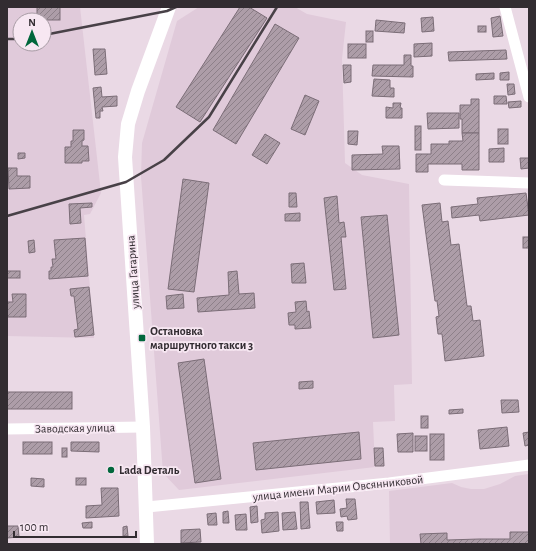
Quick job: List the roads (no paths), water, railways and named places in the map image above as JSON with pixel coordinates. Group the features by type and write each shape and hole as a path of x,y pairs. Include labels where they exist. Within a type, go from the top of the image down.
{"main road":[{"name":"улица Гагарина","path":"147,544 147,507 143,427 125,156 128,124 169,7"}],"street":[{"path":"505,7 529,97"},
{"path":"444,180 529,183"},
{"name":"Заводская улица","path":"7,428 143,427"},
{"name":"улица имени Марии Овсянниковой","path":"147,507 389,483 529,465"}],"railway":[{"path":"52,33 167,11 176,7"},
{"path":"7,216 126,182 164,160 209,117 277,7"},
{"path":"7,39 12,39"}],"place":[{"name":"Остановка маршрутного такси 3","path":"142,338"},
{"name":"Lada Dеталь","path":"111,470"}]}
